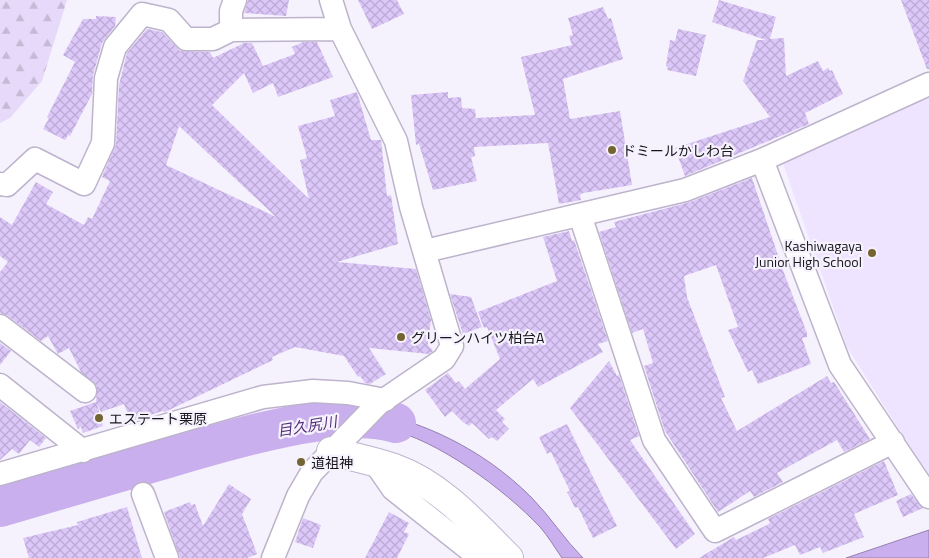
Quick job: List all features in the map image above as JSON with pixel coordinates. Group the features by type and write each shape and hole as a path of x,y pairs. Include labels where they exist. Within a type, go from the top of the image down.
{"street":[{"path":"231,30 231,11 235,0"},
{"path":"273,558 298,496 312,472 333,448 382,402 444,360 452,346 411,207 396,141 340,29 331,0"},
{"path":"0,184 7,185 35,159 84,184 103,143 106,78 115,47 142,14 169,20 186,39 213,39 231,30 340,29"},
{"path":"424,251 684,190 762,160 929,84"},
{"path":"762,160 840,365 929,497"},
{"path":"580,215 654,440 715,532 893,442"},
{"path":"0,326 85,391"},
{"path":"0,385 83,451"},
{"path":"0,474 263,397 313,391 348,393 382,402"},
{"path":"333,448 396,469 426,485 463,512 509,558"},
{"path":"375,463 393,489 480,558"},
{"path":"143,494 167,558"}],"shaded area":[{"name":"Kashiwagaya Junior High School","path":"929,93 929,477 847,347 781,158"},
{"path":"356,408 404,420 450,439 472,451 493,465 531,497 583,558 562,558 540,527 508,497 469,468 427,443 387,429 374,427 333,429"},
{"path":"929,530 929,558 846,558"}],"green space":[{"path":"0,0 67,0 42,81 10,118 0,123"}],"building":[{"path":"248,0 289,0 286,16 244,13"},
{"path":"358,0 397,0 404,14 372,29"},
{"path":"719,0 776,17 770,39 784,38 786,76 818,61 823,71 828,68 830,71 832,70 843,94 805,113 809,124 685,176 675,148 770,117 743,81 757,40 766,40 712,22"},
{"path":"901,0 929,0 929,69 927,69"},
{"path":"603,7 608,19 611,18 623,59 563,79 570,119 620,111 632,185 583,193 580,195 581,200 559,204 548,143 474,147 475,156 471,157 477,181 433,190 419,144 416,145 411,95 448,92 448,98 461,97 462,108 475,109 476,118 535,115 521,57 572,45 569,36 573,35 568,18"},
{"path":"96,16 116,17 115,26 102,43 93,75 92,94 70,136 68,135 65,140 43,129 49,118 47,117 75,62 63,55 83,19 96,19"},
{"path":"147,29 162,32 180,51 210,52 213,58 244,43 252,43 263,66 295,54 292,47 303,42 317,42 333,77 278,97 273,83 253,93 244,73 212,105 309,199 300,160 307,158 298,126 335,116 330,100 357,92 371,140 381,140 387,196 391,195 398,244 337,262 416,269 431,320 428,345 433,351 429,354 369,348 386,374 370,384 365,383 360,376 358,377 344,356 295,347 272,357 273,360 165,412 162,411 131,422 124,404 101,412 97,404 103,426 83,433 81,427 78,429 70,411 96,402 97,386 81,372 69,348 58,354 48,336 41,341 8,316 0,313 0,272 8,262 0,256 0,217 12,225 36,182 53,192 46,204 84,225 88,217 92,219 110,181 102,177 116,144 119,85 127,53","holes":["179,126 276,217 166,165"]},
{"path":"678,29 706,35 696,76 667,70 670,40 675,41"},
{"path":"752,178 784,273 807,333 807,337 802,338 811,364 758,384 752,370 748,372 728,330 738,327 716,265 684,276 687,297 725,397 721,398 737,431 827,376 831,383 834,382 870,439 844,452 837,440 777,473 783,482 754,497 750,491 718,512 665,431 644,366 653,363 643,329 632,333 599,232 616,227 614,222 690,202"},
{"path":"569,231 572,241 574,240 608,341 598,344 603,352 538,387 533,379 496,410 505,419 502,422 509,429 497,441 492,437 489,439 472,423 469,426 463,422 452,411 445,417 425,390 448,373 456,383 459,381 465,389 500,359 487,327 484,328 478,312 557,281 543,237"},
{"path":"450,294 471,297 482,327 463,334"},
{"path":"0,343 11,351 0,365"},
{"path":"609,361 617,376 619,375 639,436 630,440 695,534 676,549 570,408"},
{"path":"0,402 46,438 39,447 30,440 19,454 12,449 0,460"},
{"path":"567,424 617,526 593,538 578,507 575,508 567,492 570,491 551,452 547,454 539,437"},
{"path":"884,461 898,495 854,514 864,537 823,553 820,547 800,555 795,545 763,558 699,558 734,537 736,540 767,525 770,523 768,519"},
{"path":"229,484 251,499 242,514 257,554 247,558 180,558 164,512 190,502 191,505 195,504 203,526"},
{"path":"911,494 923,508 903,517 896,501"},
{"path":"127,507 142,558 29,558 23,538 78,525 77,522"},
{"path":"389,512 409,523 404,532 409,534 397,558 365,558"},
{"path":"303,518 321,525 313,548 295,542"}],"waterway":[{"name":"目久尻川","path":"0,507 210,446 276,429 342,419 371,419 396,423"}],"place":[{"name":"ドミールかしわ台","path":"612,150"},
{"name":"Kashiwagaya Junior High School","path":"872,253"},
{"name":"グリーンハイツ柏台A","path":"401,337"},
{"name":"エステート栗原","path":"99,418"},
{"name":"道祖神","path":"301,462"}]}
